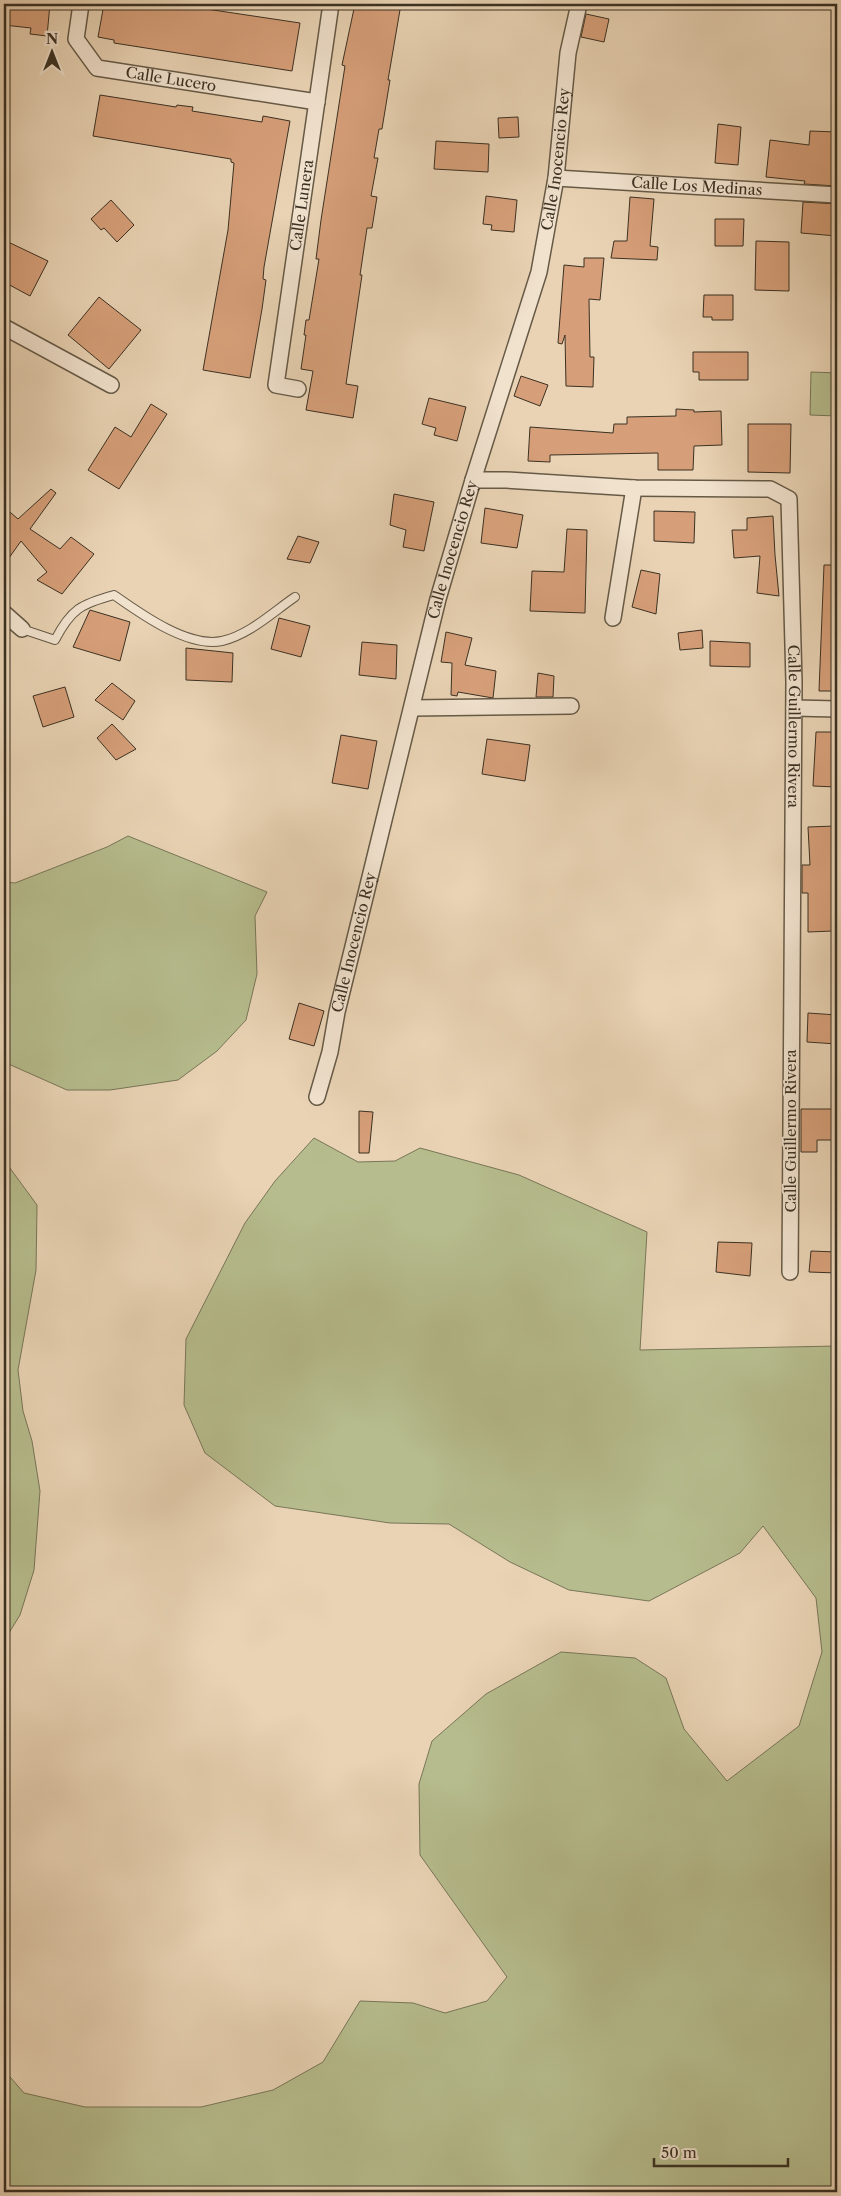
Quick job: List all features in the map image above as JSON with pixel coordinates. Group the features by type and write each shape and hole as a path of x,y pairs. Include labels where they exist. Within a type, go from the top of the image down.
{"street":[{"name":"Calle Lucero","path":"81,4 76,39 97,68 317,102"},
{"name":"Calle Lunera","path":"298,389 276,384 331,4"},
{"name":"Calle Inocencio Rey","path":"317,1097 330,1052 337,1012 438,599 472,480 539,272 556,178 568,54 579,4"},
{"name":"Calle Los Medinas","path":"556,178 837,196"},
{"path":"4,326 110,385"},
{"name":"Calle Guillermo Rivera","path":"472,480 506,480 634,488 770,489 788,499 794,708 790,1272"},
{"path":"613,618 634,488"},
{"path":"4,613 22,630"},
{"path":"412,708 571,706"},
{"path":"794,708 837,709"}],"lane":[{"path":"22,630 55,640 69,616 88,602 114,595 180,635 205,642 223,641 245,631 295,597"}],"green space":[{"path":"811,372 837,373 837,416 810,415"},
{"path":"128,836 267,892 255,916 257,974 246,1020 217,1051 178,1080 110,1090 67,1090 4,1062 4,882 15,883 107,847"},
{"path":"314,1138 358,1162 395,1161 420,1148 519,1175 647,1232 640,1350 837,1346 837,2192 4,2192 4,2070 24,2093 85,2107 201,2107 273,2090 323,2062 360,2001 413,2003 445,2013 487,2001 507,1977 420,1855 419,1784 432,1741 486,1694 561,1652 635,1658 666,1678 684,1729 727,1781 799,1726 822,1652 816,1598 763,1526 740,1553 649,1601 569,1590 510,1562 449,1524 390,1523 275,1506 205,1453 184,1405 186,1339 245,1223 275,1181"},
{"path":"4,1160 37,1205 36,1270 18,1370 23,1411 32,1441 40,1491 34,1570 20,1615 4,1641"}],"building":[{"path":"5,4 50,4 47,36 30,34 31,28 4,25"},
{"path":"104,4 173,4 300,23 292,71 114,43 114,40 98,37"},
{"path":"355,4 401,4 382,129 379,129 374,158 378,158 371,196 377,197 372,228 367,228 346,384 358,386 353,418 306,410 313,371 301,369 306,335 304,335 306,320 309,320 319,259 316,259 321,220 345,66 342,65"},
{"path":"586,14 609,19 604,42 581,37"},
{"path":"100,95 176,107 177,105 193,107 192,111 262,122 263,116 290,121 264,267 263,279 266,280 250,378 203,370 228,230 234,163 231,162 231,159 93,136"},
{"path":"518,117 519,137 499,138 498,118"},
{"path":"718,124 741,127 738,165 715,163"},
{"path":"810,131 837,132 837,186 804,184 805,181 766,177 770,140 809,145"},
{"path":"436,141 489,144 488,172 434,169"},
{"path":"486,196 517,200 514,232 491,230 492,225 483,224"},
{"path":"630,197 654,199 650,246 658,247 657,260 611,258 614,241 627,241"},
{"path":"111,200 134,225 117,242 104,228 101,230 91,219"},
{"path":"803,202 837,204 837,236 801,233"},
{"path":"715,219 744,219 743,246 715,246"},
{"path":"4,240 48,261 30,296 4,282"},
{"path":"756,241 789,242 789,291 755,290"},
{"path":"584,258 604,258 600,300 589,299 590,357 594,357 593,387 566,386 565,335 562,344 558,343 564,265 584,267"},
{"path":"704,295 733,295 733,320 712,320 712,317 703,317"},
{"path":"99,297 141,330 109,369 68,335"},
{"path":"693,352 748,352 748,380 699,380 699,372 693,372"},
{"path":"521,376 548,385 540,406 514,396"},
{"path":"429,398 466,407 457,441 434,435 436,428 422,424"},
{"path":"151,404 167,414 119,489 88,470 115,427 131,437"},
{"path":"676,409 694,410 694,412 721,411 722,445 694,446 693,470 658,470 658,453 550,455 550,462 528,461 530,427 613,433 614,424 627,424 627,417 676,416"},
{"path":"748,424 791,424 790,473 748,472"},
{"path":"51,489 56,493 30,529 60,549 71,537 94,554 62,594 37,580 47,572 21,541 4,565 4,507 18,519"},
{"path":"394,494 434,502 424,551 403,547 406,530 390,525"},
{"path":"485,508 523,515 517,548 481,543"},
{"path":"654,511 695,512 694,543 654,541"},
{"path":"773,516 779,596 757,593 760,556 734,558 732,530 747,530 747,518"},
{"path":"567,529 587,530 585,613 530,611 532,571 564,572"},
{"path":"298,536 319,542 310,563 287,559"},
{"path":"824,565 837,565 837,691 819,691"},
{"path":"641,570 660,574 656,614 632,607"},
{"path":"90,610 130,622 120,661 73,647"},
{"path":"279,618 310,626 301,657 271,649"},
{"path":"702,630 703,648 680,650 678,633"},
{"path":"446,632 472,638 465,665 496,671 493,698 458,692 457,696 451,695 452,663 441,662"},
{"path":"710,641 750,643 750,667 710,666"},
{"path":"362,642 397,645 396,679 359,675"},
{"path":"186,648 233,653 232,682 186,680"},
{"path":"538,673 554,676 553,697 536,697"},
{"path":"112,683 135,701 123,720 95,700"},
{"path":"65,687 74,717 43,727 33,696"},
{"path":"112,724 136,749 116,760 97,738"},
{"path":"816,732 837,732 836,787 813,786"},
{"path":"341,735 377,741 368,789 332,783"},
{"path":"487,739 530,745 525,781 482,774"},
{"path":"835,826 837,892 833,892 833,931 808,932 808,893 802,893 802,865 810,865 808,827"},
{"path":"299,1003 324,1011 314,1046 289,1039"},
{"path":"808,1013 837,1015 837,1044 807,1042"},
{"path":"801,1109 834,1109 834,1140 817,1140 817,1152 801,1152"},
{"path":"359,1111 373,1112 369,1153 359,1153"},
{"path":"718,1242 752,1243 750,1276 716,1272"},
{"path":"811,1251 837,1252 837,1273 809,1272"}]}
